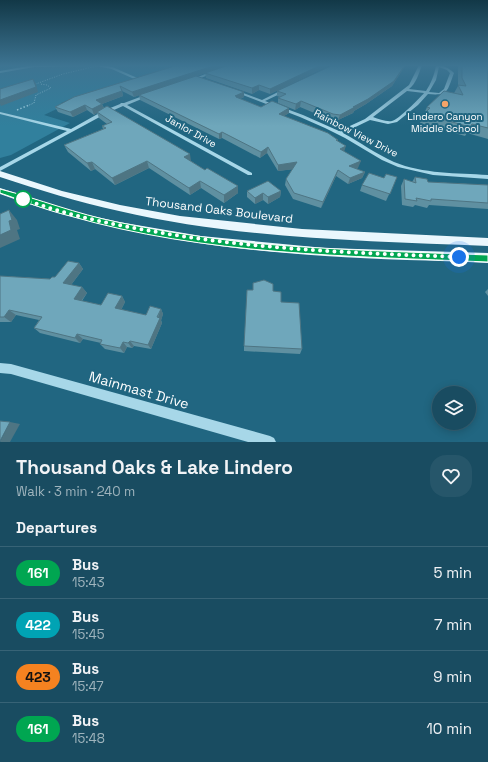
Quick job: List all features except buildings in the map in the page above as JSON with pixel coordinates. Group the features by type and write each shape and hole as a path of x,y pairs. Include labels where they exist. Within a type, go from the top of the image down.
{"main road":[{"name":"Thousand Oaks Boulevard","path":"0,174 42,189 124,211 186,221 257,230 488,242"},
{"path":"0,191 70,214 116,225 190,238 251,246 327,252 488,258"}],"street":[{"path":"339,133 370,118 411,86"},
{"path":"370,118 389,123 396,122 427,93 432,86"},
{"path":"406,90 440,94 446,90 448,86"},
{"path":"262,101 288,88"},
{"name":"Rainbow View Drive","path":"233,91 314,120 387,161 401,166 440,174 488,177"},
{"path":"0,169 122,104 150,94"},
{"name":"Janlor Drive","path":"122,104 250,174"},
{"path":"0,113 71,130"},
{"name":"Mainmast Drive","path":"0,368 11,369 270,442"}],"path":[{"path":"27,87 32,86"},
{"path":"12,112 34,103 36,95 51,88 49,86"}],"shaded area":[{"path":"0,86 115,86 75,97 61,103 65,105 44,115 70,123 11,155 0,158"}],"bus line":[{"name":"161","path":"0,191 70,214 116,225 175,236 251,246 327,252 488,258"}],"place":[{"name":"Lindero Canyon Middle School","path":"445,104"}],"route":[{"path":"23,199 70,214 116,225 175,236 251,246 327,252 459,257"}]}
